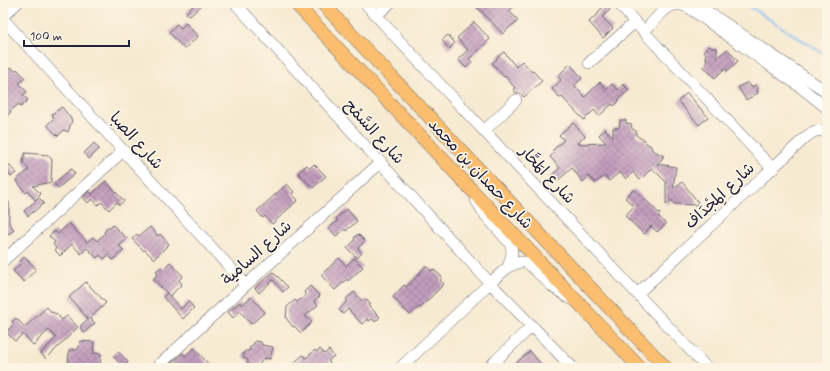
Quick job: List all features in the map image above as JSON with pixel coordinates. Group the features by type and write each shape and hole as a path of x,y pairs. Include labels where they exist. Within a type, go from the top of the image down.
{"main road":[{"name":"شارع حمدان بن محمد","path":"295,3 640,368"},
{"name":"شارع حمدان بن محمد","path":"322,3 666,368"}],"street":[{"path":"3,16 17,3"},
{"name":"شارع السَّمْح","path":"235,3 490,282 573,368"},
{"name":"شارع المَحَّار","path":"364,3 707,368"},
{"path":"376,16 390,3"},
{"path":"618,3 773,169"},
{"path":"695,3 827,92"},
{"path":"644,32 670,7 676,5 688,7 827,108"},
{"name":"شارع الصبا","path":"3,19 246,285"},
{"path":"589,64 635,22"},
{"path":"484,131 516,100"},
{"name":"شارع المِجْدَاف","path":"637,294 810,134 818,130 827,131"},
{"path":"3,261 124,151"},
{"name":"شارع السامية","path":"156,368 381,162"},
{"path":"468,186 486,216 510,243 512,254 508,267"},
{"path":"400,368 490,282 508,267 520,262 530,264 553,287 578,303"},
{"path":"488,368 532,326"}],"building":[{"path":"196,3 204,3 190,16 186,13"},
{"path":"473,3 518,3 509,11 518,20 503,34"},
{"path":"605,5 610,10 602,17 613,28 603,38 589,22"},
{"path":"474,22 490,39 469,59 472,62 466,68 458,59 468,50 457,38"},
{"path":"186,23 198,37 184,49 169,32 177,24 181,28"},
{"path":"448,35 455,43 449,49 442,40"},
{"path":"709,46 712,48 717,48 717,58 727,49 738,61 727,71 725,68 715,78 703,66 707,62 704,51"},
{"path":"504,52 516,67 522,61 542,81 524,97 520,93 516,93 513,90 515,88 492,63"},
{"path":"570,64 582,78 574,86 585,97 600,82 607,89 612,84 618,90 623,84 629,90 614,106 612,104 599,116 594,110 584,120 562,97 560,98 552,89 561,80 558,76"},
{"path":"11,67 15,71 17,69 25,78 19,83 27,92 23,95 28,100 21,107 19,104 3,119 3,72 6,72"},
{"path":"748,82 751,87 756,85 758,93 746,100 738,87"},
{"path":"687,93 708,117 699,125 678,101"},
{"path":"62,107 72,120 68,132 64,130 58,136 47,125 54,118 52,114"},
{"path":"620,120 626,120 626,123 631,124 632,129 636,131 636,135 645,140 646,143 651,146 652,150 664,156 657,164 676,167 673,188 682,182 698,202 696,205 675,204 671,200 666,205 666,182 652,168 640,180 633,172 626,179 620,172 609,181 605,176 595,183 589,176 583,182 572,168 556,182 551,176 560,168 550,157 554,153 552,151 564,140 559,135 573,123 585,136 577,144 606,143 599,135 605,129 613,137 613,128 619,128"},
{"path":"94,143 99,149 89,159 84,153"},
{"path":"25,153 48,155 52,160 51,182 33,186 41,194 35,200 28,191 26,193 16,180 29,170 23,162"},
{"path":"3,158 16,173 11,177 3,167"},
{"path":"314,164 326,176 313,188 298,173 307,165 310,168"},
{"path":"71,169 75,174 58,188 54,183"},
{"path":"106,181 124,201 119,205 117,202 109,210 101,202 98,205 92,199 88,203 83,197 89,191 92,194"},
{"path":"287,184 294,192 292,194 298,200 272,224 265,216 263,218 257,211"},
{"path":"634,189 660,214 658,216 666,224 657,232 651,226 644,234 625,216 634,206 625,198"},
{"path":"39,198 44,203 28,216 24,211"},
{"path":"3,201 9,202 9,223 14,230 9,234 3,227"},
{"path":"347,209 357,221 346,231 345,229 336,236 329,228 338,220 336,218"},
{"path":"69,223 87,242 93,237 97,241 105,233 104,232 108,227 109,229 113,225 127,239 119,246 124,250 113,260 108,255 104,259 100,255 97,258 87,248 81,254 72,244 60,256 55,250 56,248 53,244 55,242 49,236 55,231 58,234"},
{"path":"150,227 158,236 160,234 169,244 154,259 132,239 137,234 139,236"},
{"path":"358,234 365,241 358,248 362,253 357,258 347,248 355,240 354,238"},
{"path":"25,257 36,269 24,282 13,271"},
{"path":"339,258 346,266 354,258 363,267 348,281 347,279 335,290 321,275"},
{"path":"170,262 183,276 179,280 182,284 170,296 153,279 158,274 156,271 161,267 163,269"},
{"path":"426,266 431,271 433,269 442,277 440,280 444,284 420,308 419,307 410,315 393,297 404,285 406,287"},
{"path":"273,272 288,287 283,292 273,280 259,293 255,288"},
{"path":"86,282 106,303 90,318 95,323 84,333 81,329 81,325 88,319 69,297"},
{"path":"310,286 320,296 314,301 318,305 305,316 312,322 301,333 294,326 293,327 286,318 287,307 295,300 297,302 306,295 304,292"},
{"path":"354,292 363,302 366,299 370,304 368,305 380,317 375,322 372,319 369,321 367,319 362,324 348,309 343,314 339,310 347,301 346,299"},
{"path":"167,293 181,309 188,301 194,308 183,319 163,297"},
{"path":"251,297 265,312 251,324 240,311 233,318 228,312 240,302 242,305"},
{"path":"47,307 52,313 56,313 62,320 67,316 78,327 46,359 41,353 56,338 49,330 34,346 23,334 15,341 6,332 14,324 12,322 16,318 25,327"},
{"path":"80,341 94,342 94,353 101,354 100,368 68,368 69,350 77,350 79,348"},
{"path":"255,341 261,342 262,345 273,347 270,359 265,358 260,363 260,368 248,368 248,360 244,358 243,354 245,351 249,351 250,347"},
{"path":"194,348 212,368 174,368 170,364 183,353 185,356"},
{"path":"320,349 324,354 329,350 334,356 328,361 330,363 325,368 288,368 303,355 306,358 315,350 317,352"},
{"path":"118,351 128,362 123,367 113,356"},
{"path":"530,351 544,368 520,368 516,363"}],"waterway":[{"path":"744,3 827,56"}]}
